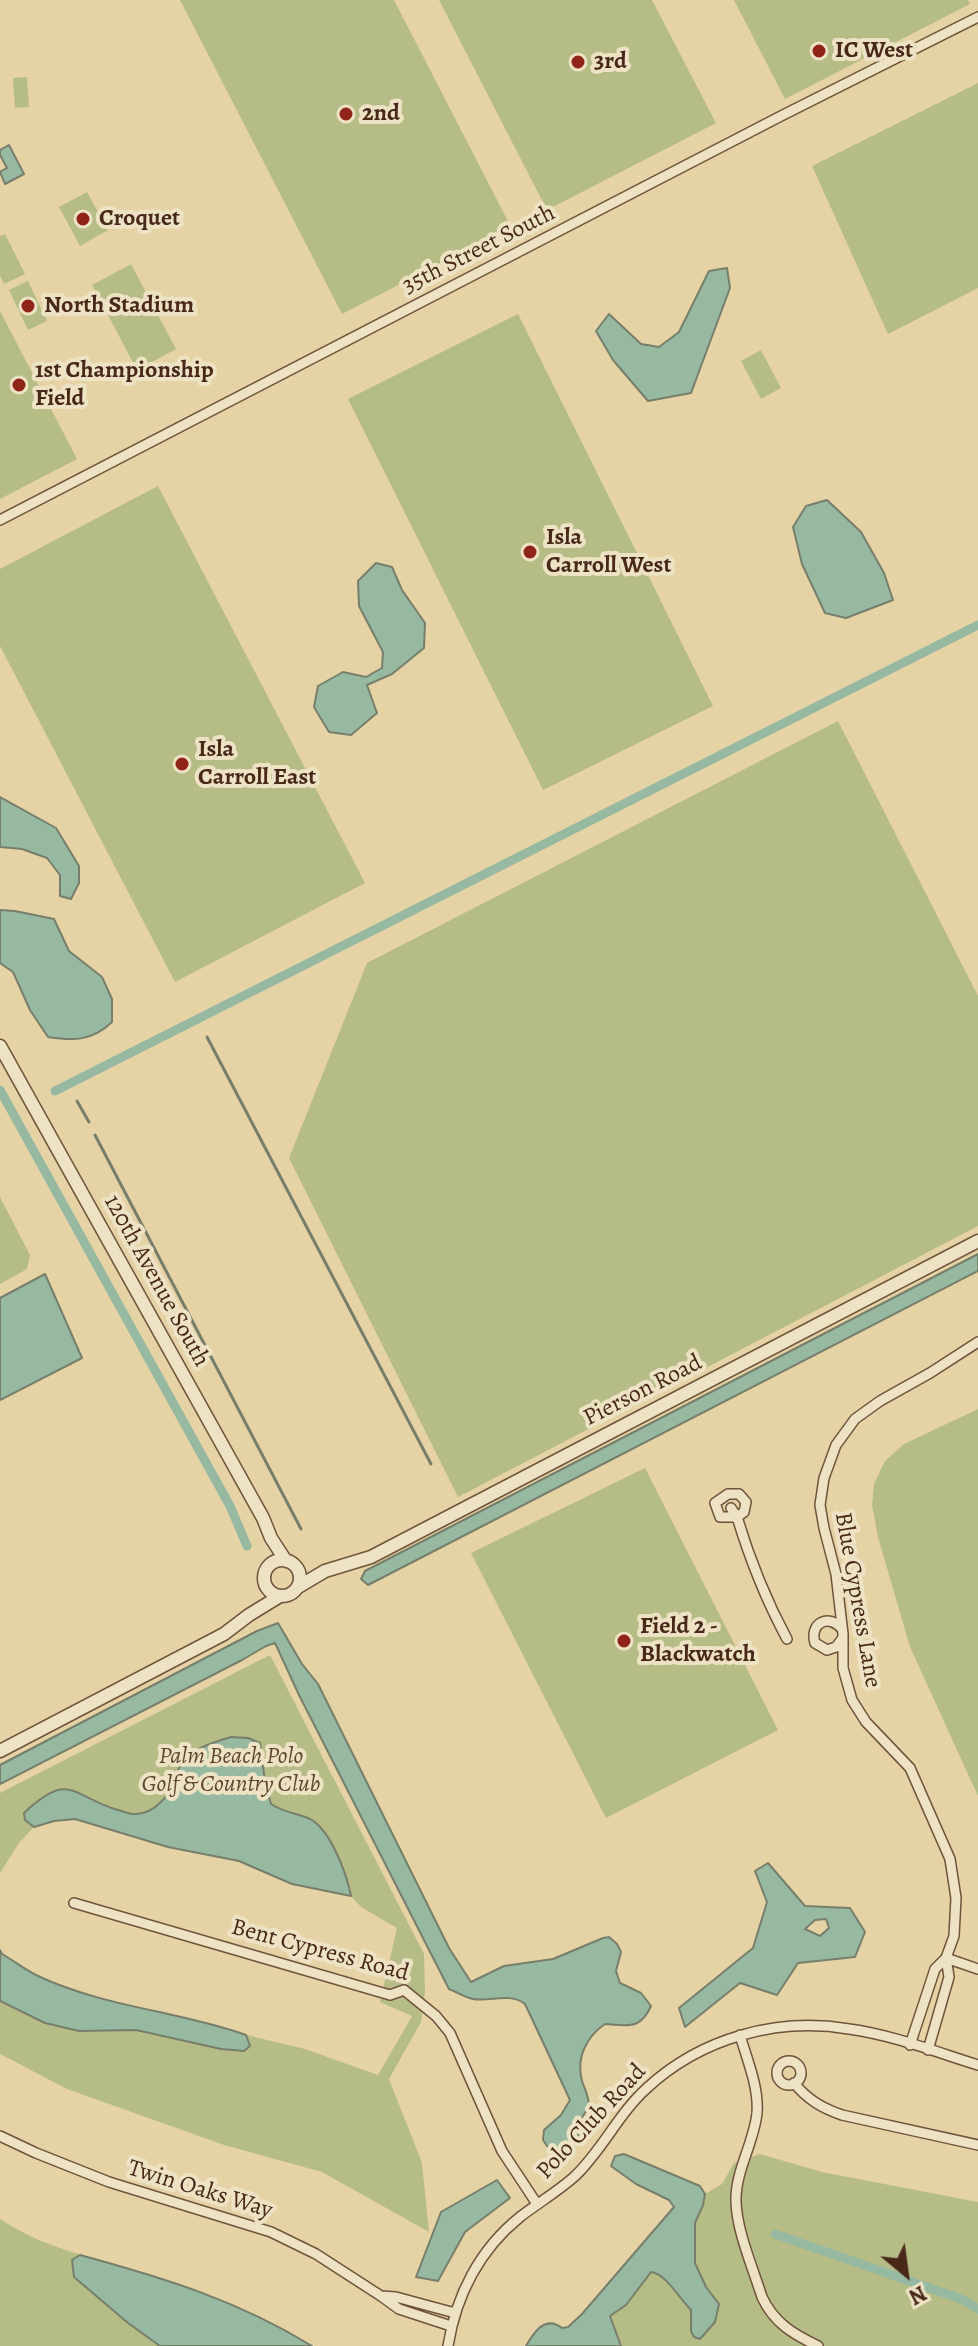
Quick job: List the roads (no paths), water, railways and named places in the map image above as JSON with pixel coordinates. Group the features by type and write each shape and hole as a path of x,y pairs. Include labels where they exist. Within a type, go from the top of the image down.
{"street":[{"name":"35th Street South","path":"0,520 978,17"},
{"name":"120th Avenue South","path":"0,1046 263,1518 271,1538 291,1564"},
{"name":"Pierson Road","path":"298,1587 325,1571 371,1557 978,1241"},
{"name":"Blue Cypress Lane","path":"910,2045 935,1969 946,1958 954,1936 956,1898 950,1859 910,1768 866,1722 852,1700 843,1668 836,1574 820,1505 824,1478 836,1445 855,1419 978,1342"},
{"path":"731,1508 769,1604 787,1639"},
{"name":"120th Avenue South","path":"271,1538 271,1565"},
{"path":"0,1751 224,1634 280,1596 292,1593 300,1581 291,1564 281,1560 271,1565 265,1577 266,1586 280,1596"},
{"name":"Pierson Road","path":"291,1564 325,1571"},
{"path":"249,1615 266,1586"},
{"name":"Bent Cypress Road","path":"74,1903 390,1995 404,1990 436,2016 450,2033 502,2151 537,2204"},
{"name":"Blue Cypress Lane","path":"928,2050 949,1977 946,1958"},
{"path":"946,1958 978,1969"},
{"name":"Polo Club Road","path":"448,2346 455,2313 471,2274 488,2249 512,2224 557,2191 585,2165 635,2100 659,2078 694,2055 740,2035 778,2027 828,2026 869,2033 978,2065"},
{"path":"740,2035 757,2101 754,2127 737,2188 738,2220 767,2308 783,2327 818,2346"},
{"path":"794,2083 806,2098 842,2115 978,2145"},
{"name":"Twin Oaks Way","path":"0,2136 109,2182 271,2232 316,2254 399,2309 451,2326"},
{"name":"Twin Oaks Way","path":"381,2296 455,2313"}],"waterway":[{"path":"55,1091 978,625"},
{"path":"207,1037 431,1464"},
{"path":"0,1090 230,1506 247,1546"},
{"path":"77,1101 89,1122"},
{"path":"95,1135 301,1529"},
{"path":"775,2234 961,2299 978,2309"}],"place":[{"name":"IC West","path":"819,51"},
{"name":"3rd","path":"578,62"},
{"name":"2nd","path":"346,114"},
{"name":"Croquet","path":"83,219"},
{"name":"North Stadium","path":"28,306"},
{"name":"1st Championship Field","path":"19,385"},
{"name":"Isla Carroll West","path":"530,552"},
{"name":"Isla Carroll East","path":"182,764"},
{"name":"Field 2 - Blackwatch","path":"624,1641"}],"park label":[{"name":"Palm Beach Polo Golf & Country Club","path":"231,1771"}]}
